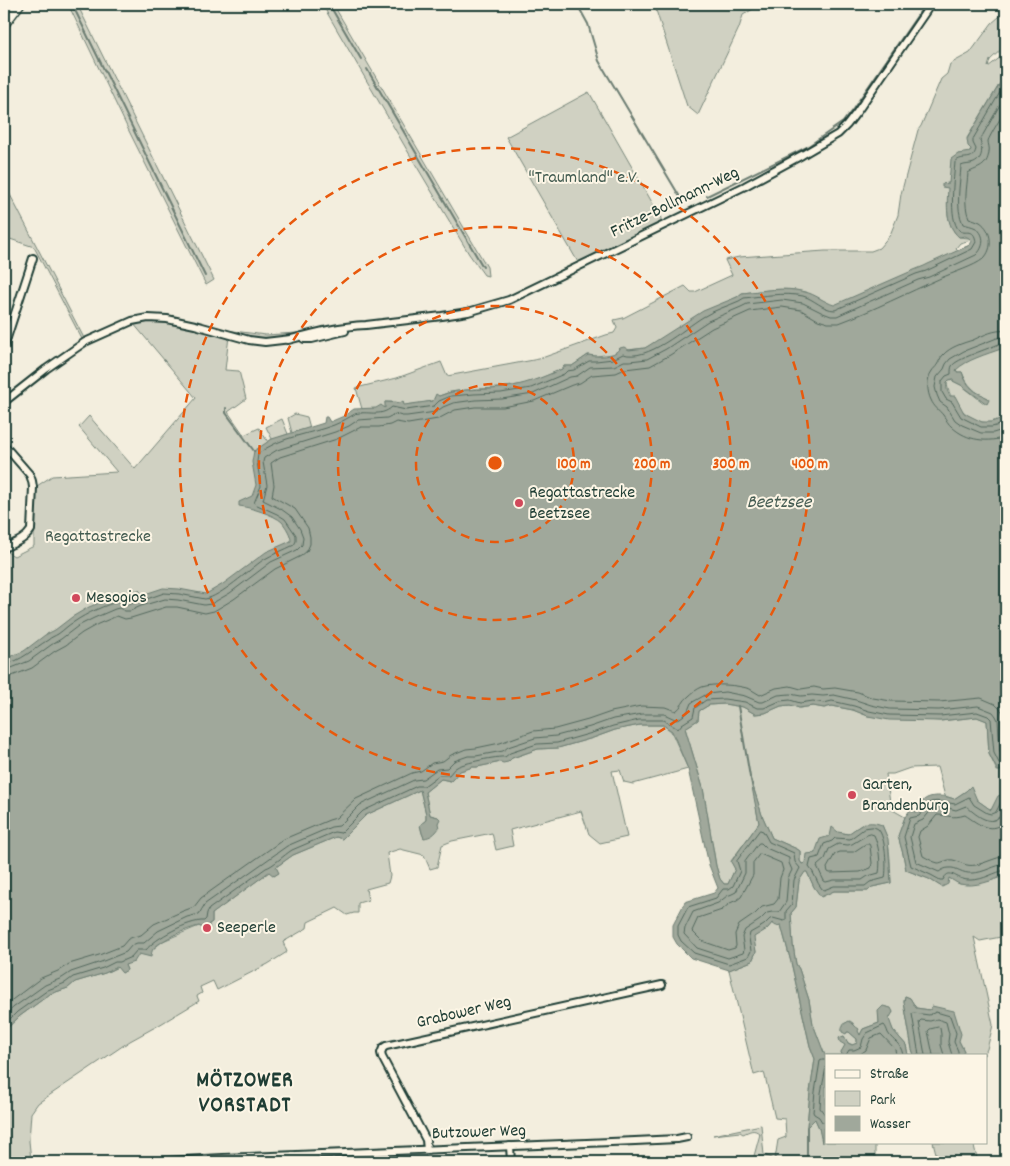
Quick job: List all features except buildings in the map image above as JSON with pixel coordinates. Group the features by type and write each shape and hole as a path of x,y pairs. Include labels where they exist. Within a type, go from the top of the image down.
{"main road":[{"path":"4,12 10,4"},
{"path":"4,25 20,4"}],"street":[{"name":"Fritze-Bollmann-Weg","path":"4,402 46,369 85,342 132,321 148,318 167,319 249,340 265,342 288,340 355,326 468,312 509,300 745,186 838,134 857,112 931,4"},
{"path":"4,347 33,258"},
{"path":"4,444 30,475 33,487 31,530 28,536 4,548"},
{"name":"Grabower Weg","path":"427,1150 426,1140 380,1053 383,1048 464,1028 662,985"},
{"name":"Butzower Weg","path":"148,1162 272,1160 687,1137"},
{"path":"510,1146 510,1162"}],"green space":[{"path":"68,4 77,4 214,280 206,285 127,127"},
{"path":"322,4 333,4 487,267 488,276 484,275 469,254"},
{"path":"654,4 769,4 758,6 743,15 739,28 698,115 687,106"},
{"name":"Regattastrecke Beetzsee","path":"1006,11 1006,45 990,60 988,67 1006,51 1006,76 967,138 971,149 970,153 958,154 949,183 942,184 949,188 948,214 951,227 959,237 971,240 960,243 956,248 958,250 970,245 1006,346 1001,349 1006,351 1006,417 995,421 982,422 964,412 950,395 947,382 949,380 953,379 953,381 985,404 988,398 975,391 966,381 962,372 956,370 4,815 4,553 7,552 14,556 34,546 34,493 37,486 52,476 117,472 79,427 89,416 135,469 196,398 133,323 148,320 167,321 229,336 225,370 239,371 246,399 228,412 244,435 259,428 268,442 272,439 266,427 282,419 288,434 272,440 313,452 826,303 816,297 796,290 786,289 742,293 645,348 619,351 613,354 588,355 572,366 564,366 562,369 530,383 500,388 450,392 435,397 433,401 404,406 396,402 385,402 386,409 362,409 356,388 397,378 441,362 447,376 539,359 614,333 617,328 614,320 623,318 685,286 691,292 695,292 732,275 725,260 739,257 825,251 871,251 879,248 890,235 898,215 901,194 918,130 941,79 947,74 950,64 970,53 992,23"},
{"name":"\"Traumland\" e.V.","path":"589,92 661,218 661,224 579,264 506,137"},
{"path":"4,183 85,340 83,341 34,247 4,237"},
{"path":"354,322 356,324 278,340 256,339 225,330 266,335 296,333"},
{"path":"295,414 307,417 310,428 292,433 288,418"},
{"path":"724,704 743,707 755,714 765,713 781,706 790,705 799,708 813,706 824,708 832,706 853,710 868,716 940,721 977,717 987,721 989,754 997,771 1006,770 1006,795 1004,794 991,810 966,791 954,799 945,796 937,767 910,768 893,774 886,774 891,809 905,817 898,836 906,870 929,879 942,887 949,878 960,884 990,881 1006,875 1006,936 980,941 974,937 993,1025 984,1054 962,1054 964,1051 959,1041 930,1010 916,1008 910,998 905,996 904,1002 914,1054 908,1054 906,1045 893,1030 888,1019 893,1012 879,1011 879,1023 863,1029 860,1035 850,1021 843,1024 847,1032 857,1039 857,1043 853,1045 848,1043 844,1036 839,1038 846,1045 842,1054 825,1054 825,1057 813,1024 809,1000 796,964 793,945 791,913 796,907 799,881 805,871 807,872 814,887 821,896 834,891 868,891 872,887 891,883 890,853 887,839 882,825 864,823 848,834 836,833 802,864 800,861 800,851 772,838 762,815 752,783 759,823 731,861 735,869 728,884 724,884 720,879 716,866 703,788 685,728 698,720 699,711 709,705"},
{"path":"640,725 663,725 671,731 688,769 633,784 624,782 620,770 612,771 627,837 600,843 589,834 581,811 510,830 513,846 496,850 492,833 452,841 442,845 437,867 430,869 424,855 400,849 387,853 390,876 388,883 366,889 368,900 358,903 358,913 347,915 337,908 308,922 307,928 283,942 287,952 268,964 217,990 213,981 200,987 202,993 197,996 199,1001 130,1041 38,1103 31,1113 29,1141 31,1160 34,1162 4,1162 4,1031 20,1016 50,994 68,988 75,982 118,967 122,973 127,970 125,965 139,954 152,950 163,941 199,926 209,930 212,914 270,871 274,876 278,873 276,867 293,855 336,837 342,839 366,815 420,790 426,814 426,820 420,825 424,838 438,823 438,817 430,815 425,792 441,779 451,781 459,771 471,767 501,762 538,749 558,748 615,730"},
{"path":"772,923 781,925 810,1046 815,1059 807,1126 815,1119 822,1140 823,1128 825,1127 825,1144 875,1144 875,1162 754,1162 760,1134 758,1132 713,1135 761,1125 764,1155 775,1159 778,1140 786,1137 785,1119 775,1118 764,1072 754,1075 729,970 752,961 756,952 753,937 767,929"},
{"path":"934,1144 974,1144 978,1162 934,1162 938,1161"}],"water":[{"name":"Beetzsee","path":"1006,76 1006,351 1001,349 983,355 965,363 956,370 957,372 962,372 972,389 988,398 987,404 953,381 953,379 947,382 947,391 950,396 955,396 964,413 982,422 991,422 1006,417 1006,770 998,771 989,754 987,721 977,717 940,721 889,720 832,706 824,708 813,706 799,708 790,705 781,706 765,713 755,714 743,707 724,704 709,705 699,711 698,720 685,728 703,788 716,866 720,879 724,884 728,884 735,869 731,862 759,823 750,777 762,815 772,838 800,851 800,861 802,864 805,863 806,854 815,853 820,839 830,836 832,827 838,832 848,834 864,824 876,823 882,825 888,839 891,883 872,887 868,891 834,891 821,897 807,872 805,872 799,881 796,907 791,913 796,964 809,1000 813,1024 825,1055 825,1127 823,1128 822,1143 815,1119 807,1127 815,1059 810,1046 781,925 776,926 772,923 767,929 754,937 756,952 752,961 729,970 691,958 677,944 673,937 673,925 685,902 714,893 718,888 709,865 688,769 672,731 663,725 640,725 615,730 558,748 538,749 512,758 508,762 471,767 460,771 451,781 441,779 425,792 430,815 440,819 438,823 439,828 431,836 424,838 420,825 426,820 426,814 420,790 366,815 342,839 336,837 293,855 276,867 279,873 274,876 269,872 212,914 212,922 203,928 199,926 194,927 168,938 153,949 151,957 139,954 134,962 125,965 127,970 122,973 117,967 105,973 75,982 68,988 50,994 20,1016 4,1031 4,659 24,651 89,607 111,598 122,596 127,600 132,599 136,595 134,591 139,590 142,595 163,588 206,594 223,584 266,552 291,541 287,529 279,519 239,506 239,502 252,496 256,485 252,462 254,451 272,439 324,423 325,417 330,422 354,409 376,408 381,405 385,408 385,402 400,403 403,401 404,405 433,401 436,394 439,396 463,390 509,387 540,378 562,369 564,366 572,366 588,355 609,355 624,347 629,350 645,348 703,311 737,297 742,293 797,290 812,294 834,305 970,245 972,241 969,238 965,236 959,237 951,227 947,201 948,188 942,187 942,184 949,183 951,159 958,154 970,152 971,149 968,146 967,139"},
{"path":"971,786 977,800 991,810 998,796 1006,795 1006,875 972,885 960,884 949,878 948,884 942,887 929,879 906,870 898,836 905,817 910,810 916,812 925,799 933,796 954,799"},
{"path":"905,996 910,998 916,1008 930,1010 932,1006 954,1011 961,1034 959,1041 964,1051 962,1054 914,1054 904,1002"},
{"path":"883,1006 891,1008 893,1012 889,1019 893,1030 906,1045 908,1054 842,1054 845,1045 840,1042 839,1038 844,1036 848,1043 852,1045 857,1043 857,1039 849,1032 846,1034 842,1032 843,1025 849,1021 859,1029 860,1035 863,1029 879,1023 878,1011"}],"waterway":[{"path":"72,4 205,276"},
{"path":"329,4 361,59"},
{"path":"577,4 588,24 599,61 680,197"},
{"path":"919,13 925,4"},
{"path":"707,196 807,147 843,122 917,16"},
{"path":"367,69 483,267"},
{"path":"226,408 226,413 254,451"},
{"path":"738,706 750,777"},
{"path":"807,1127 807,1162"}],"place":[{"name":"Regattastrecke Beetzsee","path":"519,503"},
{"name":"Mesogios","path":"76,598"},
{"name":"Garten, Brandenburg","path":"852,795"},
{"name":"Seeperle","path":"207,928"}],"district":[{"name":"MÖTZOWER VORSTADT","path":"245,1094"}],"park label":[{"name":"Regattastrecke","path":"98,537"}]}
